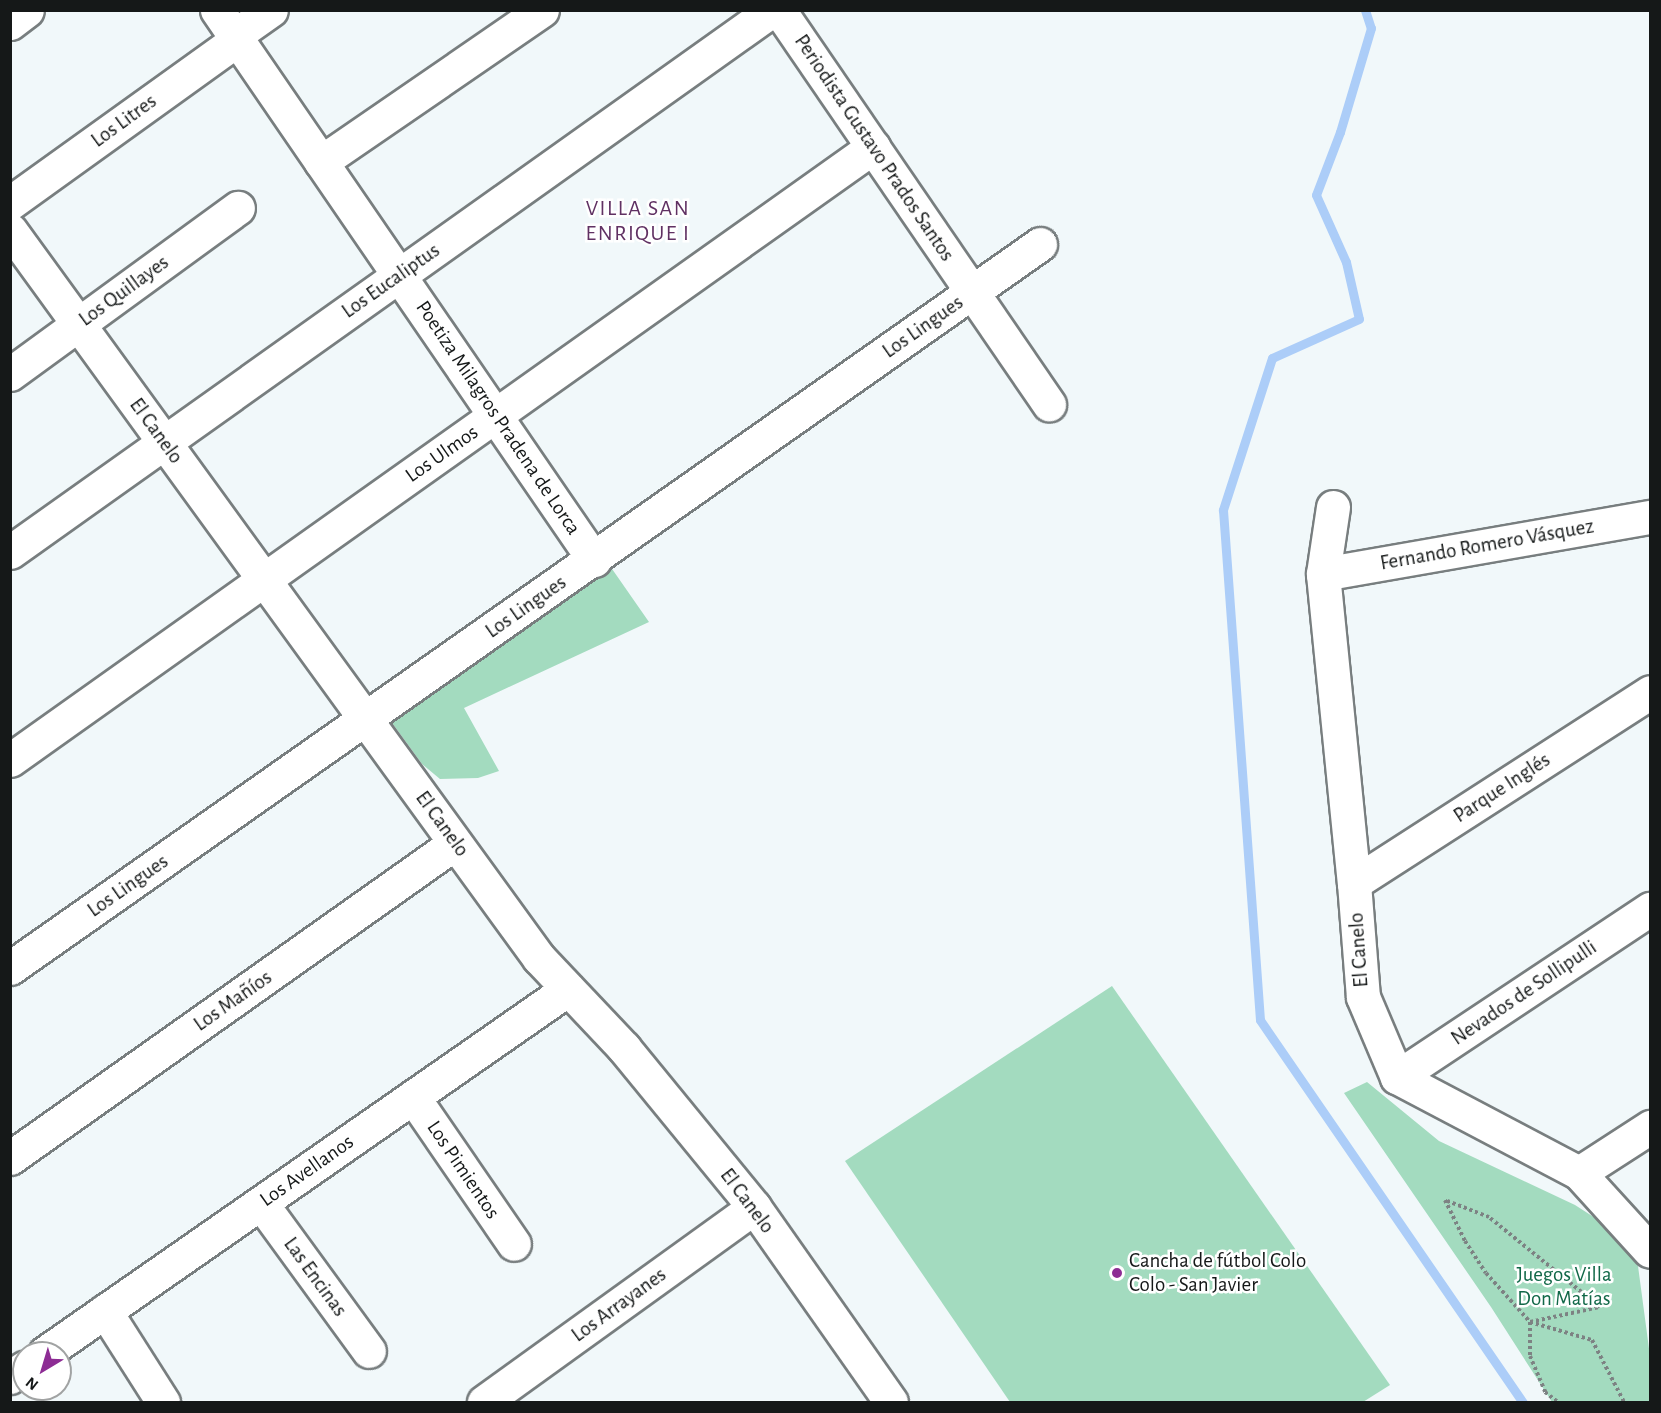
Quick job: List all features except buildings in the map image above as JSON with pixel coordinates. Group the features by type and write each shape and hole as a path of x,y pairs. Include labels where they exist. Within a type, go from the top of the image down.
{"street":[{"path":"10,23 27,10"},
{"name":"Los Litres","path":"10,203 229,29 271,10"},
{"path":"321,162 542,10"},
{"name":"Los Eucaliptus","path":"10,552 772,10"},
{"name":"Periodista Gustavo Prados Santos","path":"779,10 1049,404"},
{"name":"Poetiza Milagros Pradena de Lorca","path":"229,29 594,560"},
{"name":"Los Ulmos","path":"10,760 873,147"},
{"name":"Los Quillayes","path":"10,374 238,208"},
{"name":"El Canelo","path":"10,230 539,958 624,1048 754,1207 891,1402"},
{"name":"Los Lingues","path":"10,968 594,560 1040,244"},
{"name":"El Canelo","path":"1334,507 1323,574 1363,997 1397,1077"},
{"name":"Fernando Romero Vásquez","path":"1323,574 1650,517"},
{"name":"Parque Inglés","path":"1354,884 1650,692"},
{"name":"Los Mañíos","path":"10,1158 455,843"},
{"name":"Nevados de Sollipulli","path":"1397,1077 1650,909"},
{"name":"Los Avellanos","path":"62,1341 568,989"},
{"path":"1397,1077 1579,1173 1650,1251"},
{"name":"Los Pimientos","path":"413,1097 514,1244"},
{"path":"1579,1173 1650,1127"},
{"name":"Las Encinas","path":"261,1203 369,1351"},
{"name":"Los Arrayanes","path":"484,1402 754,1207"},
{"path":"105,1311 163,1402"}],"path":[{"path":"1530,1322 1600,1307 1490,1217 1444,1200 1486,1273 1530,1322 1592,1340 1624,1402"},
{"path":"1530,1322 1530,1356 1545,1392 1558,1402"}],"green space":[{"path":"610,566 649,622 464,708 499,771 478,778 440,779 422,764 390,720"},
{"name":"Cancha de fútbol Colo Colo - San Javier","path":"1112,986 1390,1385 1363,1402 1010,1402 845,1161"},
{"name":"Juegos Villa Don Matías","path":"1367,1082 1439,1141 1575,1205 1617,1232 1638,1266 1650,1356 1650,1402 1552,1402 1491,1307 1344,1093"}],"waterway":[{"path":"1365,10 1371,28 1340,132 1316,195 1346,262 1359,319 1272,358 1223,510 1260,1020 1523,1402"}],"place":[{"name":"Cancha de fútbol Colo Colo - San Javier","path":"1117,1273"}],"district":[{"name":"VILLA SAN ENRIQUE I","path":"638,220"}]}
